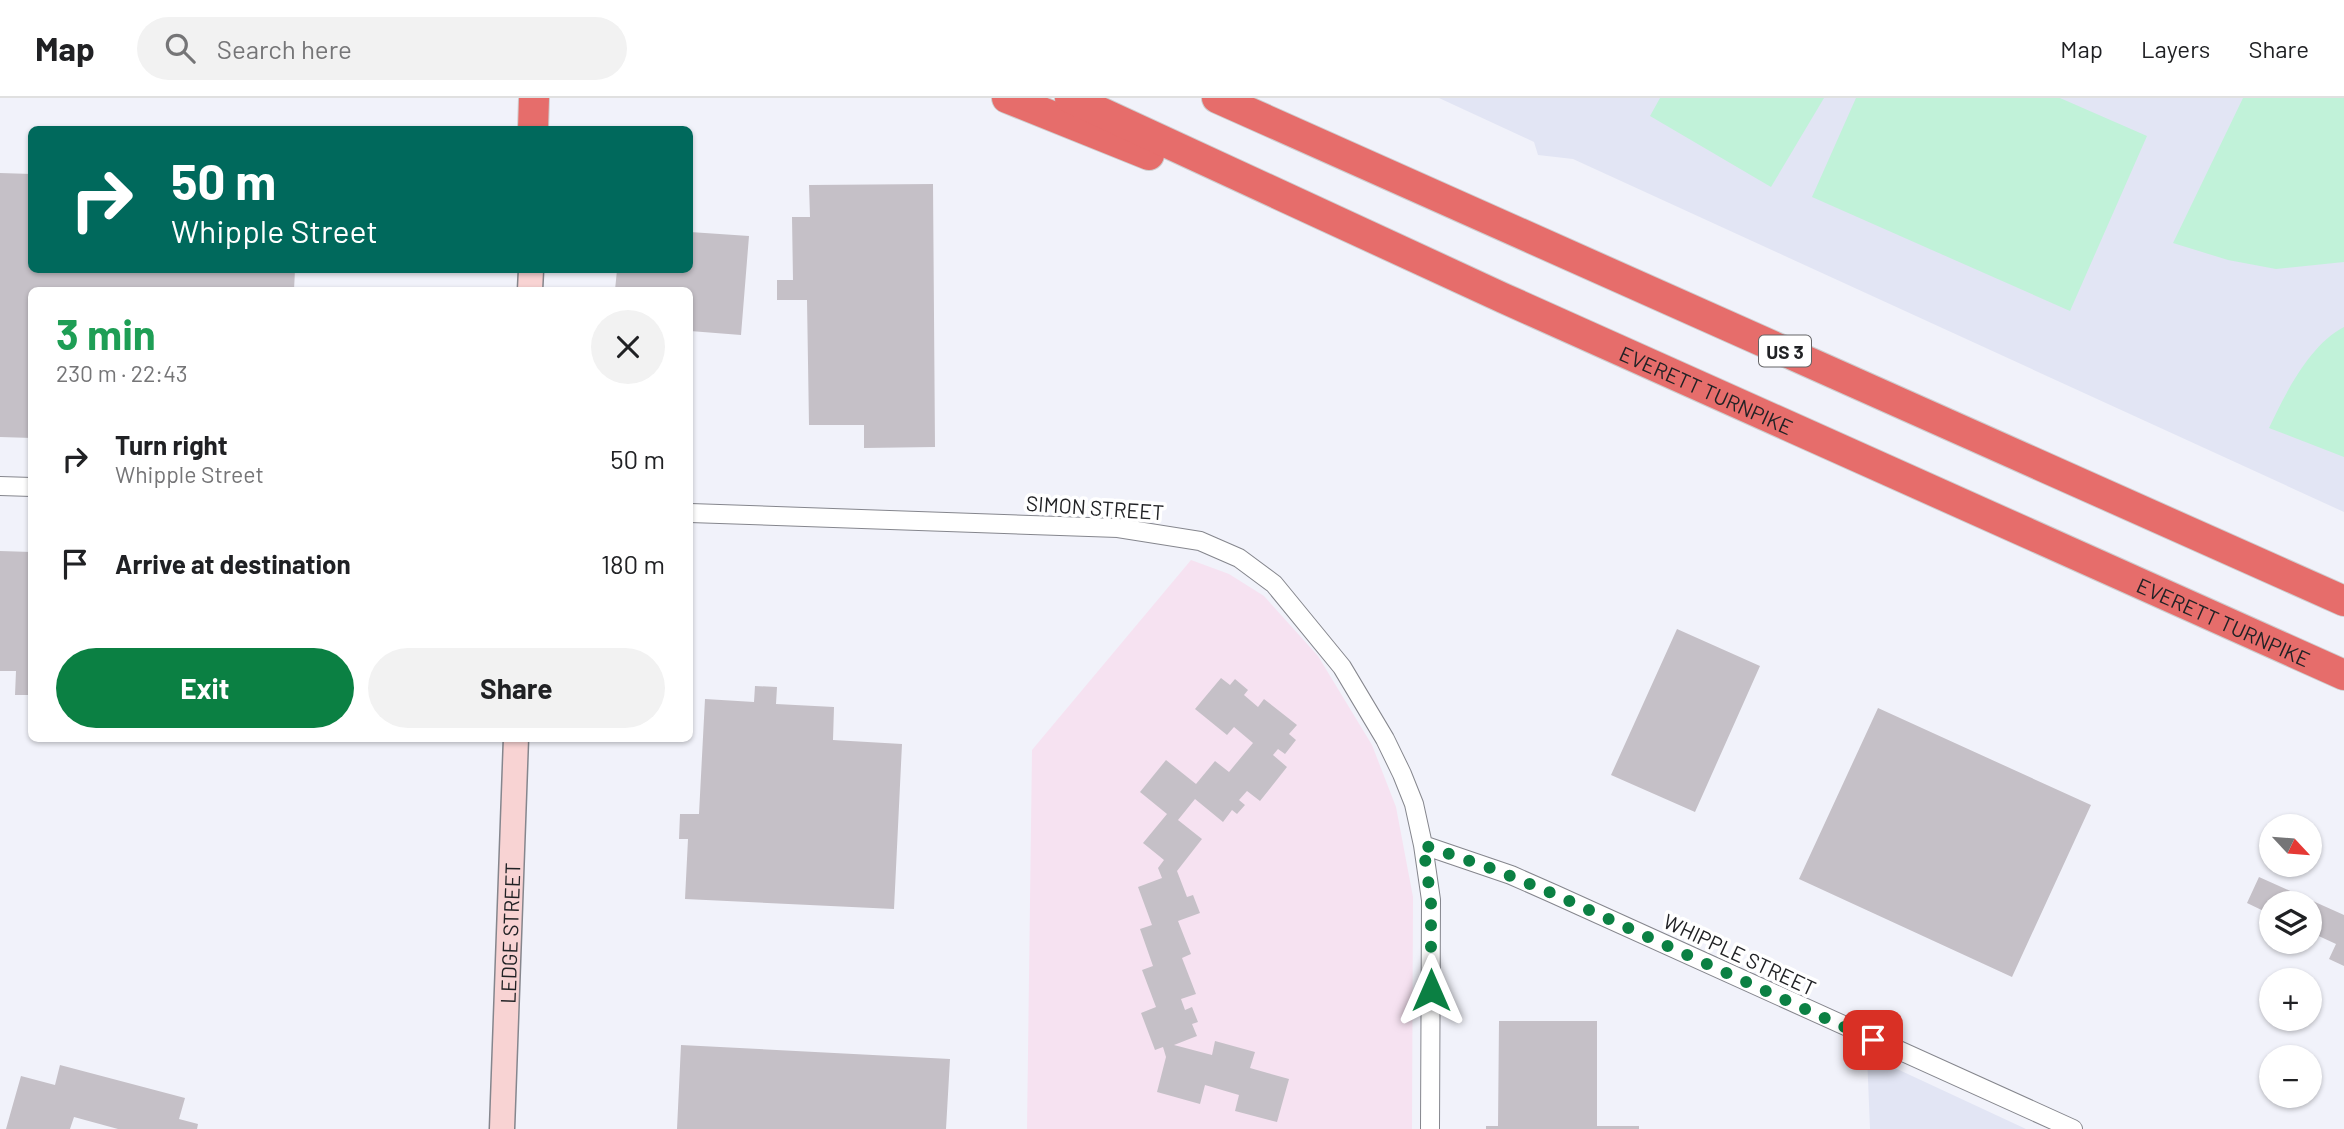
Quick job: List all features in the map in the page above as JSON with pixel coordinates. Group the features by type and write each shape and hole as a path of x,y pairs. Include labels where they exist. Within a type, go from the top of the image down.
{"highway":[{"path":"533,126 534,98"},
{"path":"1007,98 1503,298"},
{"name":"EVERETT TURNPIKE","path":"1070,98 1503,298 2344,675"},
{"name":"US 3","path":"1217,98 2344,601"}],"street":[{"path":"0,486 28,487"},
{"name":"SIMON STREET","path":"693,513 1118,528 1200,541 1229,554 1274,584 1342,667 1385,739 1414,804 1431,900 1430,1129"},
{"name":"LEDGE STREET","path":"502,1129 516,742"},
{"name":"WHIPPLE STREET","path":"1423,845 1554,894 2073,1129"}],"shaded area":[{"path":"1439,98 2344,98 2344,512 1573,159 1538,155 1534,142"},
{"path":"1191,560 1229,574 1264,596 1318,656 1372,745 1396,807 1413,897 1412,1129 1027,1129 1032,750"},
{"path":"1867,1055 2026,1129 1870,1129"}],"green space":[{"path":"1660,98 1824,98 1771,187 1650,116"},
{"path":"1856,98 2060,98 2147,136 2070,311 1812,197"},
{"path":"2243,98 2344,98 2344,262 2276,269 2228,260 2173,243"},
{"path":"2344,327 2344,457 2269,428 2310,357 2320,345"}],"building":[{"path":"0,173 28,174 28,273 295,273 294,287 28,287 28,438 0,437"},
{"path":"933,184 935,447 864,448 864,425 809,425 807,300 777,300 777,280 793,280 792,217 810,217 809,185"},
{"path":"693,232 749,236 741,335 693,331 693,287 615,287 617,273 693,273"},
{"path":"0,551 28,552 28,695 15,695 16,671 0,671"},
{"path":"1677,629 1760,666 1695,812 1611,775"},
{"path":"1221,678 1230,685 1235,679 1248,690 1244,695 1258,707 1264,699 1297,725 1289,734 1296,740 1285,754 1278,749 1273,755 1287,767 1260,801 1247,791 1239,800 1245,805 1237,814 1232,810 1223,822 1195,799 1178,820 1202,839 1177,871 1187,897 1193,895 1200,913 1178,921 1191,954 1182,958 1196,994 1181,999 1185,1010 1192,1007 1198,1022 1192,1024 1197,1036 1174,1045 1212,1055 1215,1041 1255,1052 1250,1068 1289,1079 1277,1122 1235,1111 1239,1095 1205,1085 1200,1104 1157,1092 1166,1057 1163,1047 1155,1050 1141,1013 1156,1007 1142,970 1153,966 1140,929 1152,925 1138,887 1162,878 1158,868 1164,860 1143,843 1167,814 1140,792 1166,760 1196,784 1215,761 1229,772 1253,743 1234,727 1227,735 1195,709"},
{"path":"755,686 777,687 776,704 834,707 833,740 902,744 894,909 685,899 688,839 679,839 680,814 699,814 705,699 754,702"},
{"path":"1878,708 2091,805 2012,977 1799,879"},
{"path":"2259,877 2290,891 2259,891 2259,909 2247,903"},
{"path":"2322,905 2344,915 2344,966 2329,959 2336,944 2322,938"},
{"path":"1499,1021 1597,1021 1597,1126 1639,1126 1639,1129 1486,1129 1486,1126 1498,1126"},
{"path":"681,1045 950,1059 946,1129 677,1129"},
{"path":"60,1065 185,1098 179,1119 198,1124 197,1129 118,1129 74,1117 70,1129 6,1129 21,1076 55,1085"}],"route":[{"path":"1431,990 1431,900 1423,845 1496,870 1554,894 1873,1040"}]}
